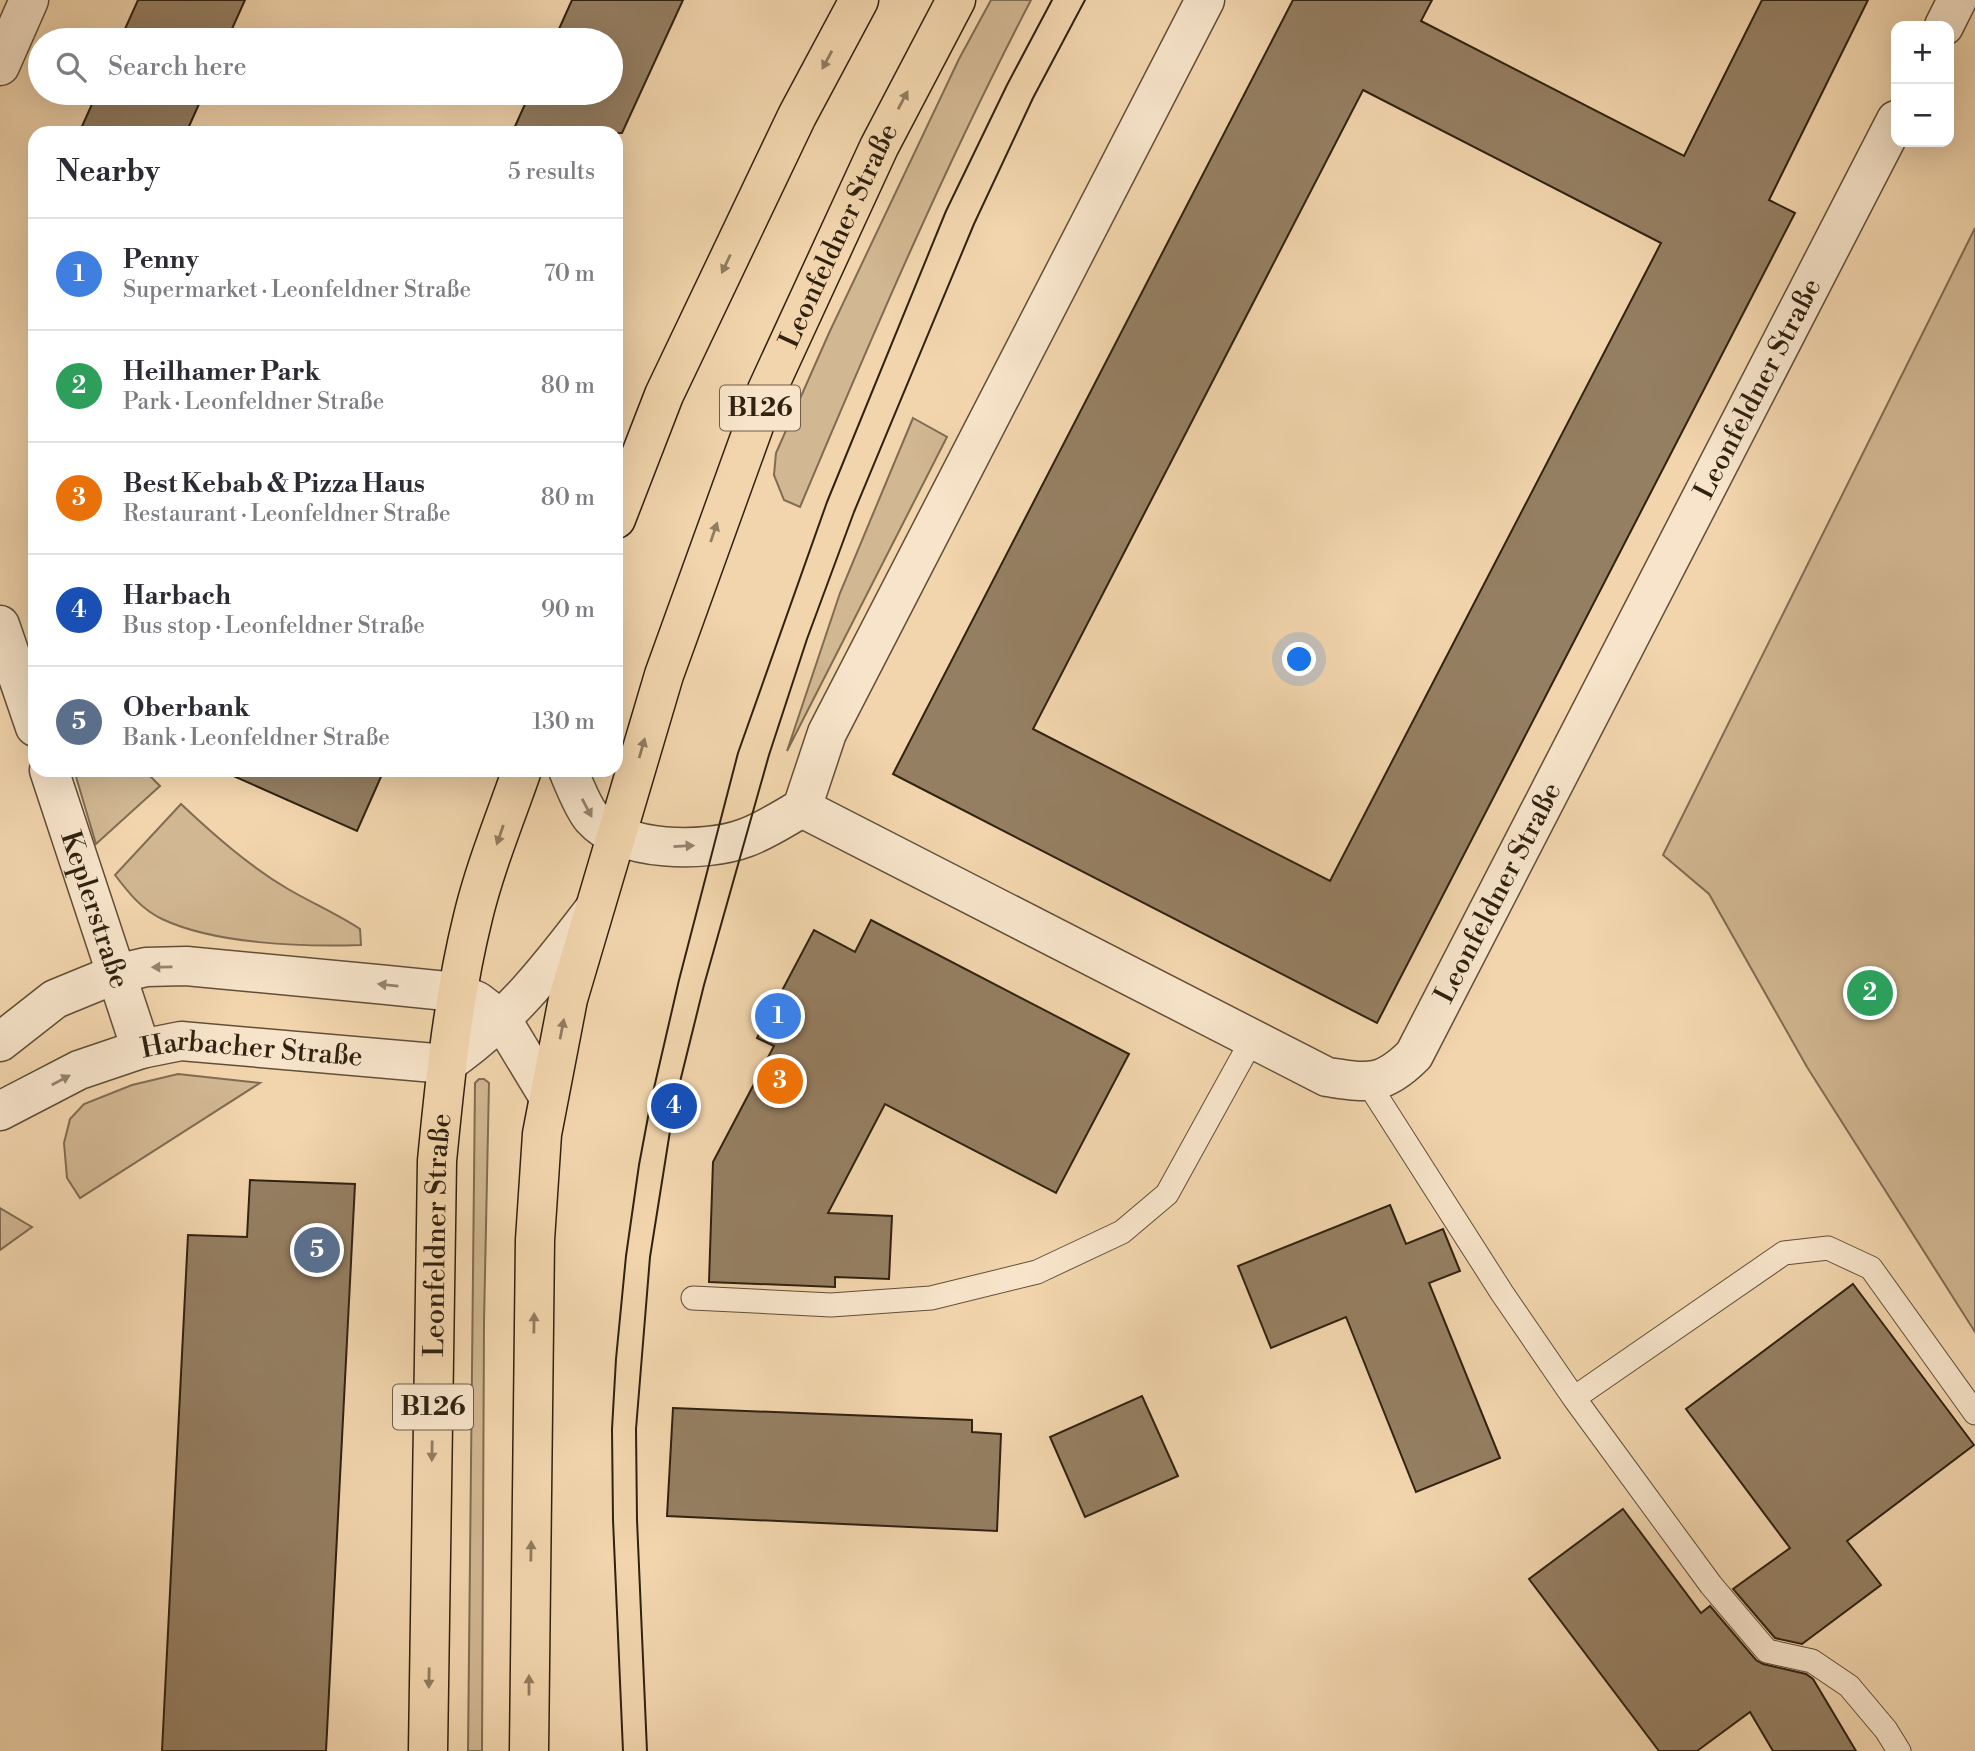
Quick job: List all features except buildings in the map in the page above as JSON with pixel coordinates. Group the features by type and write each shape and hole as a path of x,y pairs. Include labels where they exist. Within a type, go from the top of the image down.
{"main road":[{"path":"623,501 664,395 797,116 859,0"},
{"name":"Leonfeldner Straße","path":"529,1751 535,1240 542,1134 568,999 664,675 767,390 878,147 957,0"},
{"name":"Leonfeldner Straße","path":"428,1751 437,1161 446,1064 456,992 482,887 520,777"}],"street":[{"path":"0,66 29,0"},
{"path":"571,777 591,818 617,837 667,847 714,845 745,839 802,808 827,733 1205,0"},
{"path":"1946,21 1957,0"},
{"name":"Leonfeldner Straße","path":"1368,1083 1399,1070 1414,1055 1891,130"},
{"path":"0,625 28,707"},
{"name":"Keplerstraße","path":"51,777 141,1049"},
{"path":"802,808 1327,1077 1368,1083"},
{"path":"446,1064 475,1044 502,1020 540,980 592,912"},
{"path":"0,1042 55,999 116,974 146,967 186,966 456,992 477,1001 502,1020 548,1096"},
{"name":"Harbacher Straße","path":"0,1111 79,1070 141,1049 181,1041 446,1064"}],"lane":[{"path":"693,1297 831,1305 932,1298 1037,1272 1122,1232 1167,1194 1253,1038"},
{"path":"1368,1083 1502,1293 1574,1398 1711,1585 1767,1651 1812,1661 1849,1686 1886,1730 1899,1751"},
{"path":"1574,1398 1784,1252 1828,1248 1871,1268 1975,1413"}],"shaded area":[{"path":"991,0 1031,0 939,188 800,507 784,500 774,475 776,453 829,333 959,59"},
{"path":"1975,228 1975,1332 1807,1067 1709,894 1663,855"},
{"path":"913,418 947,437 787,751 840,593"},
{"path":"76,777 151,777 160,786 96,844"},
{"path":"181,804 259,870 360,929 361,945 286,944 232,939 183,927 162,919 141,905 115,875"},
{"path":"178,1074 260,1083 80,1198 67,1178 64,1143 70,1119 84,1104 132,1085"},
{"path":"479,1079 489,1083 484,1322 482,1751 468,1751 475,1083"},
{"path":"0,1208 32,1227 0,1250"}],"tram line":[{"path":"623,1751 613,1520 612,1429 616,1359 626,1256 639,1165 679,980 738,753 827,502 946,211 1052,0"},
{"path":"647,1751 637,1520 636,1429 650,1257 674,1106 704,985 769,755 807,639 854,512 974,224 1033,98 1085,0"}],"place":[{"name":"Heilhamer Park","path":"1870,993"},
{"name":"Penny","path":"778,1016"},
{"name":"Best Kebab & Pizza Haus","path":"780,1081"},
{"name":"Harbach","path":"674,1106"},
{"name":"Oberbank","path":"317,1250"}]}
